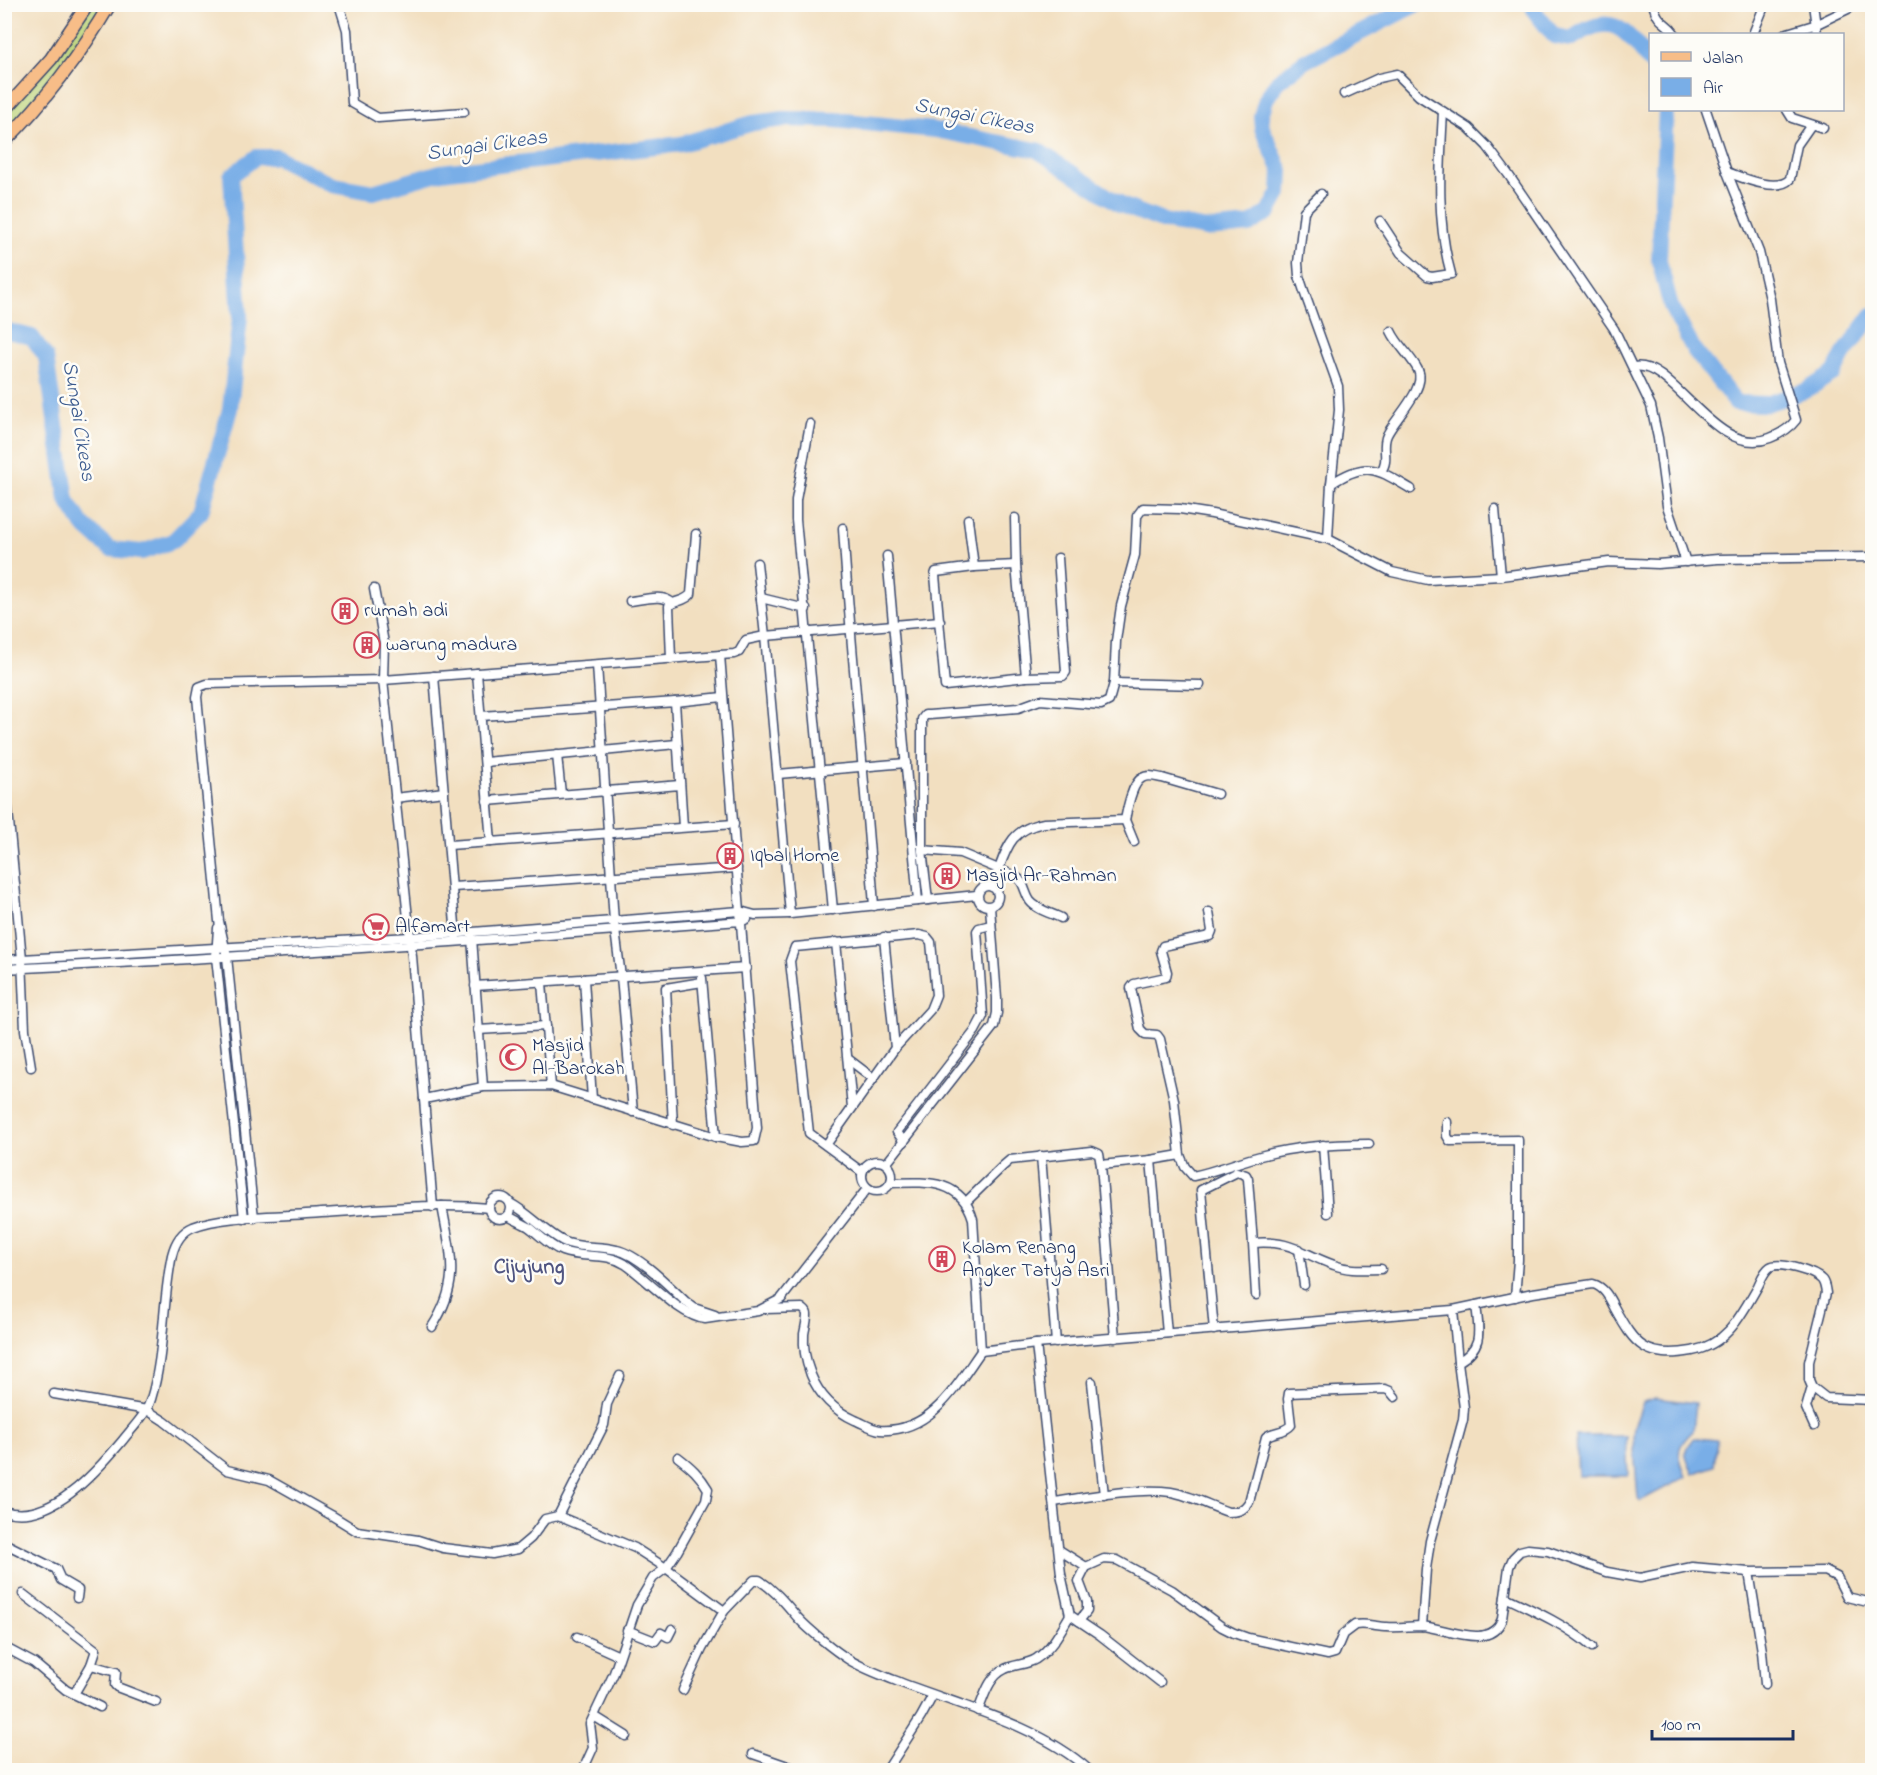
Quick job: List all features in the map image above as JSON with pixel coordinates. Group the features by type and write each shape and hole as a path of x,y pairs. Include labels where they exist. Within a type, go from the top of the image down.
{"main road":[{"path":"4,111 51,59 88,4"},
{"path":"4,142 29,117 71,65 110,4"}],"street":[{"path":"339,4 347,30 352,103 378,118 464,112"},
{"path":"1653,4 1659,21 1670,27 1674,33"},
{"path":"1754,33 1765,4"},
{"path":"1813,4 1817,33"},
{"path":"1787,33 1817,24 1850,8"},
{"path":"1344,94 1397,74 1419,96 1469,128 1487,146 1508,174 1614,329 1646,392 1655,421 1667,506 1686,562"},
{"path":"1634,367 1647,368 1723,430 1741,440 1753,442 1779,435 1796,422 1775,348 1770,299 1759,252 1727,172 1706,111"},
{"path":"1788,111 1792,118 1823,128"},
{"path":"1380,222 1401,253 1427,276 1451,274 1444,248 1442,227 1440,172 1443,112"},
{"path":"1727,172 1756,182 1777,185 1787,182 1790,179 1797,145 1811,125"},
{"path":"1321,194 1304,211 1298,263 1306,297 1338,386 1339,419 1331,483 1328,539"},
{"path":"1381,471 1385,463 1385,438 1420,382 1419,371 1391,331"},
{"path":"810,424 796,500 833,910"},
{"path":"1331,483 1355,470 1366,469 1381,471 1411,489"},
{"path":"928,900 922,850 922,720 925,715 1018,708 1040,700 1101,705 1109,701 1114,683 1121,606 1135,555 1137,516 1140,510 1147,507 1212,514 1328,539 1392,572 1428,580 1501,576 1609,562 1658,564 1718,558 1872,557"},
{"path":"1495,509 1501,576"},
{"path":"1015,518 1016,566 1026,677"},
{"path":"968,519 974,567"},
{"path":"843,528 849,630 874,906"},
{"path":"671,659 669,606 686,599 691,594 696,534"},
{"path":"887,556 918,901"},
{"path":"945,687 1026,677 1063,676 1066,672 1058,558"},
{"path":"757,562 790,914"},
{"path":"946,696 936,572 974,567 1016,566"},
{"path":"375,589 384,644 383,680 424,1099 438,1206 450,1248 449,1294 443,1310 432,1327"},
{"path":"630,601 663,598 669,599 672,603"},
{"path":"761,598 806,609"},
{"path":"244,1218 197,697 199,687 207,684 383,680 720,655 737,653 746,640 765,636 940,621"},
{"path":"424,1099 483,1087 551,1086 716,1137 748,1142 756,1138 746,968 720,655"},
{"path":"597,665 614,927 621,977 633,1112"},
{"path":"477,673 491,842"},
{"path":"434,676 457,942"},
{"path":"1114,683 1200,685"},
{"path":"481,716 723,698"},
{"path":"675,702 683,827"},
{"path":"484,762 678,744"},
{"path":"557,755 561,795"},
{"path":"778,774 906,763"},
{"path":"4,768 22,963 25,1030 31,1067"},
{"path":"1134,842 1125,820 1137,781 1142,778 1153,776 1217,794"},
{"path":"487,801 680,785"},
{"path":"395,798 444,792"},
{"path":"992,886 1008,844 1017,834 1031,826 1125,820"},
{"path":"449,845 734,824"},
{"path":"922,850 960,853 1000,869 1022,881 1032,903 1061,918"},
{"path":"453,887 737,868"},
{"path":"992,886 997,891 996,903 990,907 983,906 978,902 977,895 982,887 992,886"},
{"path":"614,927 740,911 755,915 790,914 977,895"},
{"path":"886,1164 994,1026 997,998 990,907"},
{"path":"1209,912 1212,934 1163,946 1161,951 1167,972 1166,977 1134,984 1131,988 1140,1029 1145,1034 1157,1035 1160,1039 1174,1100 1180,1155 1185,1167 1193,1176 1266,1154 1323,1145 1370,1144"},
{"path":"4,960 22,963 410,941 457,942 472,937 742,921 755,915"},
{"path":"904,1142 897,1132 982,1020 977,931 979,928 991,925"},
{"path":"410,941 456,933 472,937"},
{"path":"826,1145 895,1048 930,1010 936,995 931,942 927,937 919,935 884,937 795,946 790,961 809,1132 826,1145 862,1172"},
{"path":"472,937 483,1087"},
{"path":"884,937 895,1048"},
{"path":"836,942 852,1107"},
{"path":"221,952 254,1218"},
{"path":"4,969 22,963"},
{"path":"475,986 746,968"},
{"path":"701,972 716,1137"},
{"path":"584,980 592,1099"},
{"path":"673,1125 666,988 702,982"},
{"path":"542,983 551,1086"},
{"path":"982,999 997,998"},
{"path":"478,1030 546,1026"},
{"path":"956,1054 967,1062"},
{"path":"848,1059 873,1078"},
{"path":"926,1092 937,1100"},
{"path":"1447,1122 1447,1138 1450,1141 1518,1140 1519,1235 1515,1297"},
{"path":"1323,1145 1328,1213"},
{"path":"966,1202 1006,1162 1092,1151 1099,1154 1115,1338"},
{"path":"1101,1165 1180,1155"},
{"path":"1041,1156 1056,1343"},
{"path":"1151,1160 1167,1333"},
{"path":"875,1161 886,1164 892,1174 891,1183 885,1190 879,1192 867,1189 861,1179 862,1172 864,1167 875,1161"},
{"path":"1214,1330 1201,1192 1203,1187 1237,1172 1246,1175 1248,1179 1256,1295"},
{"path":"508,1216 530,1227 554,1248 565,1252 614,1258 639,1273 689,1314 698,1318 748,1314 765,1309 802,1308 807,1314 804,1337 806,1361 820,1392 832,1406 847,1416 881,1430 913,1424 936,1411 981,1351 973,1219 966,1202 952,1190 929,1182 891,1183"},
{"path":"765,1309 781,1299 867,1189"},
{"path":"510,1203 511,1212 508,1216 504,1219 493,1217 489,1208 493,1199 502,1197 568,1243 621,1251 642,1264 686,1302 702,1311 718,1316"},
{"path":"4,1511 17,1514 32,1513 62,1498 100,1467 147,1410 155,1378 168,1272 175,1245 191,1228 244,1218 438,1206 489,1208"},
{"path":"1253,1243 1277,1242 1345,1268 1381,1269"},
{"path":"1299,1249 1304,1285"},
{"path":"981,1351 1036,1344 1453,1310 1586,1285 1598,1286 1606,1294 1639,1345 1654,1353 1665,1353 1698,1349 1715,1344 1725,1336 1746,1308 1770,1267 1782,1265 1814,1274 1825,1285 1826,1293 1808,1371 1812,1388 1806,1408 1814,1426"},
{"path":"1458,1362 1468,1356 1478,1342 1476,1305"},
{"path":"1422,1626 1430,1541 1463,1420 1464,1408 1453,1310"},
{"path":"978,1711 991,1680 1003,1670 1038,1658 1053,1644 1070,1616 1059,1550 1036,1344"},
{"path":"558,1516 604,1425 607,1404 620,1376"},
{"path":"1092,1383 1104,1495"},
{"path":"1812,1388 1826,1398 1872,1400"},
{"path":"1054,1502 1152,1491 1174,1493 1228,1512 1237,1512 1244,1509 1249,1502 1266,1437 1286,1430 1291,1425 1289,1393 1385,1389 1395,1397"},
{"path":"54,1394 147,1410 227,1470 269,1480 357,1531 418,1540 443,1548 492,1554 518,1549 531,1538 544,1519 558,1516 635,1548 724,1611"},
{"path":"583,1770 593,1748 590,1724 614,1673 637,1605 653,1578 666,1568 706,1500 708,1489 702,1478 678,1457"},
{"path":"4,1543 56,1569 61,1580 78,1590 77,1598"},
{"path":"1079,1621 1087,1611 1087,1602 1079,1581 1086,1567 1104,1559 1117,1560 1172,1590 1222,1627 1234,1633 1328,1655 1335,1653 1344,1634 1354,1625 1422,1626 1462,1635 1487,1634 1499,1626 1509,1568 1513,1558 1520,1551 1528,1549 1548,1551 1624,1576 1649,1576 1692,1566 1749,1572 1825,1571 1837,1577 1847,1598 1872,1603"},
{"path":"1059,1550 1086,1567"},
{"path":"1749,1572 1765,1684"},
{"path":"683,1690 702,1649 724,1611 754,1581 759,1580 781,1598 800,1620 847,1659 978,1711 1061,1748 1089,1770"},
{"path":"637,1584 645,1592"},
{"path":"23,1593 95,1648 96,1653 91,1665 74,1694"},
{"path":"1505,1597 1577,1634 1592,1647"},
{"path":"1070,1616 1137,1663 1160,1683"},
{"path":"627,1630 655,1641 661,1633 668,1637 672,1629"},
{"path":"577,1637 619,1656"},
{"path":"4,1647 34,1664 62,1687 100,1707"},
{"path":"91,1665 116,1672 115,1685 117,1687 156,1702"},
{"path":"887,1770 933,1695"},
{"path":"594,1716 626,1736"},
{"path":"753,1754 799,1770"}],"green space":[{"path":"88,5 110,5 5,142 5,111"}],"water":[{"path":"1655,1398 1696,1403 1693,1431 1683,1442 1679,1452 1686,1477 1640,1501 1633,1437 1634,1427 1643,1402"},
{"path":"1576,1436 1626,1436 1628,1476 1578,1476"},
{"path":"1694,1438 1717,1440 1714,1466 1693,1474 1686,1451"}],"waterway":[{"name":"Sungai Cikeas","path":"4,330 32,337 46,357 67,500 83,525 110,549 142,552 173,541 201,512 230,409 240,317 231,176 256,157 276,157 333,185 373,192 441,172 681,144 753,123 784,119 835,120 935,130 1037,150 1121,205 1162,221 1207,229 1249,225 1269,212 1280,192 1281,171 1262,128 1261,116 1266,99 1278,81 1305,61 1417,4"},
{"path":"1532,4 1535,12 1554,36 1571,39 1597,26 1616,27 1632,40 1649,61"},
{"path":"1666,111 1659,260 1671,307 1694,350 1736,403 1766,404 1805,391 1834,373 1843,355 1872,315"}],"place":[{"name":"rumah adi","path":"345,611"},
{"name":"warung madura","path":"367,645"},
{"name":"Iqbal Home","path":"730,856"},
{"name":"Masjid Ar-Rahman","path":"947,876"},
{"name":"Alfamart","path":"376,927"},
{"name":"Masjid Al-Barokah","path":"513,1057"},
{"name":"Kolam Renang Angker Tatya Asri","path":"942,1259"}],"district":[{"name":"Cijujung","path":"529,1268"}]}
